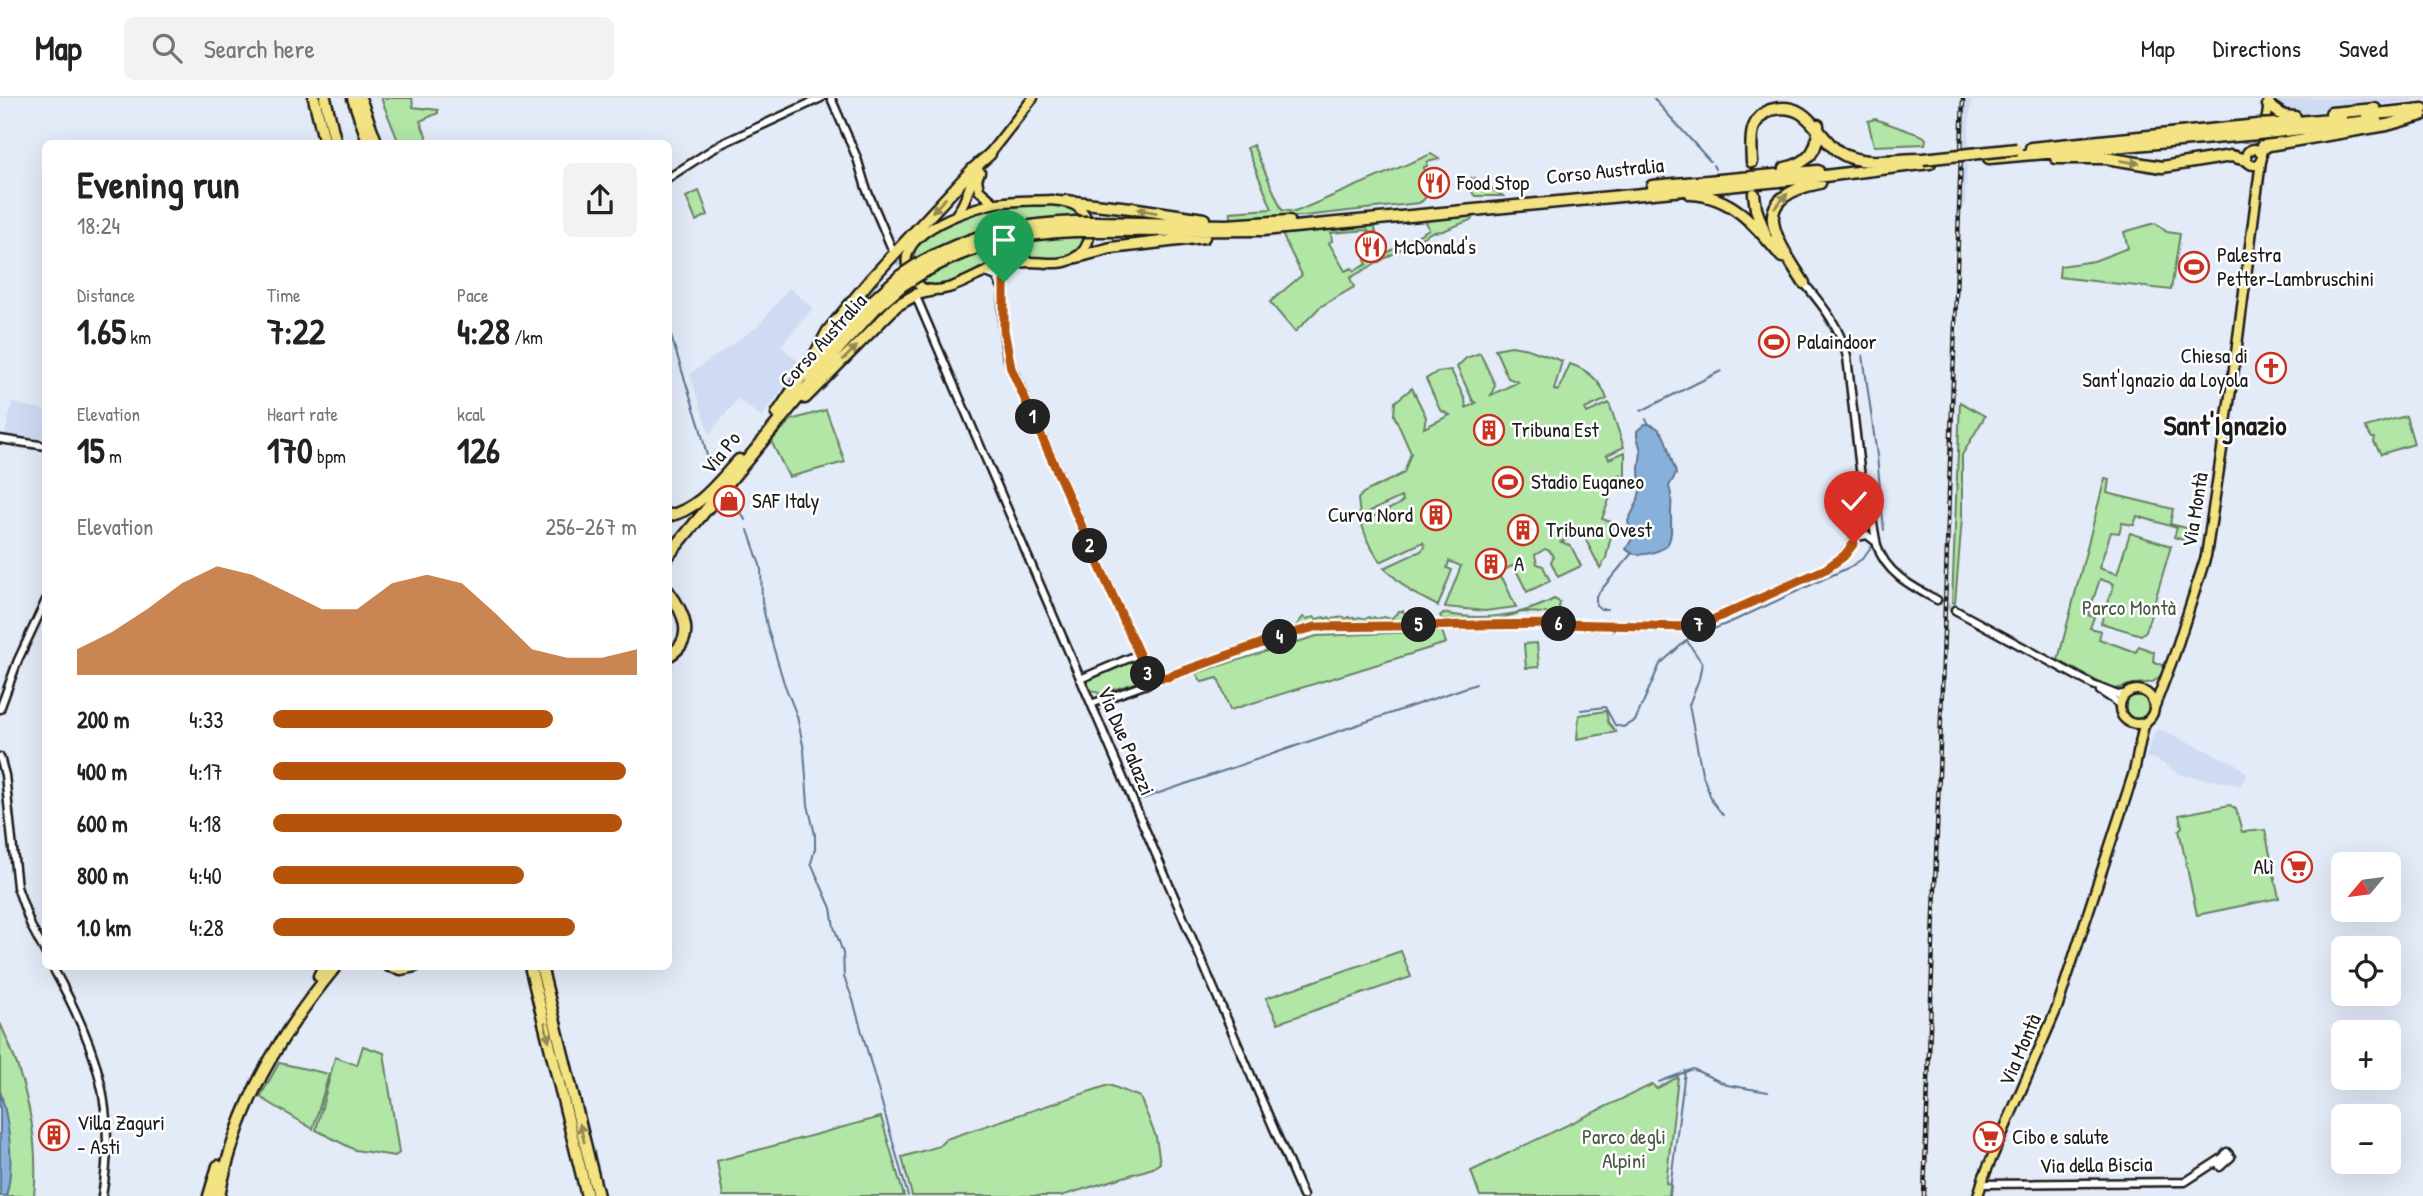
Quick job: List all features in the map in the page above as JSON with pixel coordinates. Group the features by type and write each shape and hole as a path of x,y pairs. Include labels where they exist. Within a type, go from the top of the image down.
{"highway":[{"path":"314,98 324,140"},
{"path":"325,98 335,140"},
{"path":"353,98 368,140"},
{"path":"360,98 376,140"},
{"path":"2269,101 2279,114 2292,117 2374,108 2423,113"},
{"path":"1752,162 1752,131 1757,120 1766,111 1781,105 1791,105 1807,112 1835,149 1848,157 1927,161"},
{"path":"2266,128 2407,111"},
{"path":"2266,128 2366,121 2423,113"},
{"path":"2259,153 2269,145 2387,124 2423,113"},
{"path":"1698,181 1787,168 1804,162 1815,150 1818,124"},
{"name":"Corso Australia","path":"777,414 858,314 902,280 963,241 995,231 1035,224 1075,227 1264,223 1927,161 2017,149 2266,128"},
{"name":"Corso Australia","path":"1096,226 1238,232 1800,179 1927,161 2087,149 2266,128"},
{"path":"849,307 870,279 922,222 990,154"},
{"path":"1989,158 2106,158 2162,167 2231,156 2247,162"},
{"path":"1804,283 1773,226 1773,211 1779,200 1801,187 1882,169"},
{"path":"1652,192 1704,195 1721,200 1738,211 1768,240 1804,283"},
{"path":"1755,194 1759,219 1768,240"},
{"path":"1066,201 1208,220 1264,223"},
{"path":"1077,257 1111,248 1238,232"},
{"path":"777,414 828,331 916,237"},
{"name":"Corso Australia","path":"766,435 864,320 902,280"},
{"path":"766,435 896,306 917,294 930,291"},
{"name":"Via Po","path":"672,543 777,414"},
{"name":"Via Po","path":"672,551 766,435"},
{"path":"672,515 697,503 744,454"},
{"path":"672,597 683,614 687,627 681,646 672,653"},
{"path":"219,1196 225,1167 248,1100 273,1051 325,970"},
{"path":"211,1196 233,1121 258,1065 279,1031 331,970"},
{"path":"531,970 587,1196"},
{"path":"542,970 598,1196"}],"main road":[{"path":"956,215 968,197 974,175 1033,98"},
{"name":"Via Montà","path":"1978,1196 2057,1008 2139,755 2143,729 2153,714 2201,574 2208,546 2237,351 2259,153 2266,128 2269,101"},
{"name":"Via Montà","path":"2247,162 2246,152 2259,153"},
{"path":"2247,162 2254,165 2259,153"},
{"path":"990,154 977,178 977,184 979,190 994,203"},
{"path":"2247,162 2257,181"},
{"path":"1066,201 1080,209 1090,225 1086,247 1077,257 1064,262 1021,263 984,272 948,288 930,291 917,283 908,264 908,254 916,237 956,215 994,203 1066,201"},
{"path":"2139,755 2136,733 2120,708 2123,698 2129,692 2156,686 2168,672"},
{"path":"2143,691 2150,696 2154,708"},
{"path":"2130,723 2146,722"}],"street":[{"path":"672,175 719,145 821,98"},
{"path":"831,98 858,158 866,188 892,248"},
{"path":"1021,263 1009,271 1004,291 1004,337 1011,368 1147,673 1153,678"},
{"path":"984,272 996,277 1004,291"},
{"path":"1091,704 1147,684 1153,678 1167,677 1315,627 1522,624 1690,627 1703,624 1826,569 1844,556 1857,537 1863,517 1863,495 1849,365 1843,340 1831,317 1804,283"},
{"name":"Via Due Palazzi","path":"918,299 1303,1196"},
{"path":"0,439 42,445"},
{"path":"1863,495 1874,522 1876,541"},
{"path":"1863,517 1870,517 1874,522"},
{"path":"1863,517 1883,558 1897,575 1937,600"},
{"path":"1857,537 1867,535 1876,541"},
{"path":"0,709 18,660 42,609"},
{"path":"1955,610 2093,685 2118,695 2129,692"},
{"path":"1080,679 1139,654"},
{"path":"2093,685 2117,702 2120,708"},
{"path":"0,757 5,775 18,887 31,926 42,947"},
{"path":"54,970 87,1034 104,1091 108,1145 102,1196"},
{"name":"Via della Biscia","path":"1981,1184 2185,1182 2227,1152 2230,1154 2225,1165 2207,1167"}],"shaded area":[{"path":"1960,98 1971,98 1965,206 1957,205"},
{"path":"2274,98 2412,98 2412,101 2292,116 2276,109"},
{"path":"789,288 813,308 781,346 801,364 762,417 738,399 709,434 690,374 758,326"},
{"path":"12,403 42,409 42,440 5,434"},
{"path":"2159,729 2236,764 2247,773 2241,785 2181,775 2159,761 2146,757 2155,731"}],"green space":[{"path":"381,98 412,98 413,107 438,110 438,113 420,121 428,140 398,140"},
{"path":"1875,119 1923,136 1926,139 1925,144 1874,146 1868,121"},
{"path":"1253,145 1282,210 1295,212 1431,154 1439,159 1427,162 1424,167 1427,192 1426,197 1419,203 1304,216 1232,219 1230,212 1272,209 1247,148"},
{"path":"1471,178 1503,196 1475,196 1471,191"},
{"path":"699,191 708,215 696,221 686,197"},
{"path":"1058,205 1073,208 1082,217 1033,221 985,230 948,243 911,263 918,242 935,228 969,213 995,207"},
{"path":"1472,214 1473,219 1443,231 1432,232 1350,278 1354,287 1320,307 1295,332 1270,302 1302,275 1282,234 1374,226 1376,232 1369,233 1368,230 1331,233 1332,241 1329,243 1345,271 1352,268 1354,271 1367,264 1365,260 1381,256 1429,229 1425,219"},
{"path":"2155,223 2167,232 2180,234 2171,290 2059,277 2060,266 2094,261 2128,248 2124,232"},
{"path":"1086,234 1079,250 1064,258 1007,262 942,286 925,286 918,279 977,251 1027,239"},
{"name":"Stadio Euganeo","path":"1511,346 1562,361 1554,390 1558,391 1570,364 1593,377 1607,399 1585,409 1587,413 1609,403 1624,447 1607,455 1609,459 1625,452 1625,477 1618,475 1602,519 1614,523 1606,558 1600,568 1586,540 1587,529 1561,542 1571,546 1581,566 1558,577 1551,562 1553,557 1550,551 1545,549 1535,555 1537,564 1543,566 1550,581 1527,592 1517,572 1520,562 1494,575 1503,579 1516,607 1485,611 1445,607 1461,566 1449,561 1447,568 1452,570 1438,606 1411,592 1384,568 1421,551 1425,547 1423,542 1380,562 1368,542 1361,522 1398,505 1403,501 1401,497 1360,516 1358,499 1363,493 1404,473 1411,453 1394,415 1395,402 1412,388 1426,417 1424,428 1450,415 1440,410 1426,379 1437,372 1451,370 1466,408 1476,403 1457,367 1466,358 1480,353 1495,385 1491,395 1518,382 1508,378 1495,349"},
{"path":"1960,402 1985,416 1962,455 1962,518 1955,603 1952,602"},
{"path":"826,410 845,462 789,477 771,441 791,420"},
{"path":"2406,416 2414,444 2381,454 2374,442 2375,438 2372,438 2365,427"},
{"name":"Parco Montà","path":"2105,478 2109,479 2107,493 2173,509 2170,524 2190,529 2187,541 2174,537 2177,528 2137,516 2134,525 2122,523 2119,533 2111,532 2099,568 2117,574 2130,533 2171,546 2146,631 2141,635 2101,623 2114,584 2100,579 2088,615 2094,617 2090,628 2101,631 2099,639 2136,652 2139,646 2154,652 2153,661 2166,669 2152,682 2114,689 2058,660"},
{"path":"1554,599 1560,602 1557,620 1546,613 1522,612 1500,619 1442,619 1440,616 1443,613 1471,617 1500,616 1528,610"},
{"path":"1399,611 1403,611 1410,621 1341,621 1296,626 1303,617 1391,619"},
{"path":"1442,631 1446,643 1230,710 1218,678 1202,682 1196,673 1317,636"},
{"path":"1537,643 1539,667 1526,668 1524,644"},
{"path":"1136,660 1143,672 1141,681 1100,694 1090,689 1087,682 1089,680"},
{"path":"2138,694 2147,698 2151,707 2147,716 2138,720 2129,716 2125,707 2129,698"},
{"path":"1606,711 1608,722 1616,732 1577,739 1579,715"},
{"path":"2230,805 2236,809 2242,832 2265,830 2279,898 2197,915 2179,830 2182,827 2179,815"},
{"path":"1401,951 1411,977 1278,1023 1266,998"},
{"path":"0,1023 17,1064 29,1107 35,1152 34,1196 6,1196 10,1158 0,1091"},
{"path":"363,1046 384,1053 399,1153 395,1156 355,1150 316,1130 335,1057 357,1065"},
{"path":"279,1063 329,1074 313,1129 260,1097"},
{"name":"Parco degli Alpini","path":"1678,1077 1666,1183 1671,1184 1670,1196 1480,1196 1471,1171 1653,1084 1656,1089"},
{"path":"1109,1085 1140,1097 1156,1137 1160,1163 1153,1168 1061,1196 912,1196 902,1157 939,1146 946,1139"},
{"path":"881,1117 904,1196 723,1196 717,1161"}],"water":[{"path":"1645,424 1653,425 1666,440 1676,474 1669,486 1672,500 1669,541 1655,552 1638,554 1626,549 1632,539 1628,521 1640,491 1641,451 1637,431"},
{"path":"0,1091 10,1144 6,1196 0,1196"}],"waterway":[{"path":"1653,98 1710,161"},
{"path":"1713,165 1715,169"},
{"path":"1825,320 1839,348"},
{"path":"672,340 707,456 716,467"},
{"path":"1863,355 1884,530"},
{"path":"1641,411 1721,371"},
{"path":"1646,419 1649,424"},
{"path":"732,494 745,520"},
{"path":"748,530 761,568 762,602 767,626 797,716 804,750 808,805 815,835 811,863 831,908 843,953 844,977 853,1000 908,1196"},
{"path":"1581,710 1605,707 1615,725 1623,727 1635,721 1660,664 1688,639 1850,567 1862,559 1871,547"},
{"path":"1607,609 1596,605 1596,596 1632,553"},
{"path":"1687,641 1702,663 1689,705 1702,773 1712,801 1723,815"},
{"path":"1139,800 1476,684"},
{"path":"1659,1082 1693,1069 1727,1085 1768,1092"},
{"path":"1669,1196 1685,1071"}],"tunnel":[{"path":"893,251 917,297"},
{"path":"1937,600 1955,610"}],"railway":[{"path":"1924,1196 1963,98"}],"place":[{"name":"Food Stop","path":"1434,183"},
{"name":"McDonald's","path":"1371,247"},
{"name":"Palestra Petter-Lambruschini","path":"2194,267"},
{"name":"Palaindoor","path":"1774,342"},
{"name":"Chiesa di Sant'Ignazio da Loyola","path":"2271,368"},
{"name":"Tribuna Est","path":"1489,430"},
{"name":"Stadio Euganeo","path":"1508,482"},
{"name":"SAF Italy","path":"729,501"},
{"name":"Curva Nord","path":"1436,515"},
{"name":"Tribuna Ovest","path":"1523,530"},
{"name":"A","path":"1491,564"},
{"name":"Alì","path":"2297,867"},
{"name":"Villa Zaguri - Asti","path":"54,1135"},
{"name":"Cibo e salute","path":"1989,1137"}],"district":[{"name":"Sant'Ignazio","path":"2225,425"}],"route":[{"path":"1004,282 1005,345 1011,368 1147,673 1153,678 1167,677 1315,627 1560,624 1690,627 1703,624 1826,569 1844,556 1854,543"}]}
